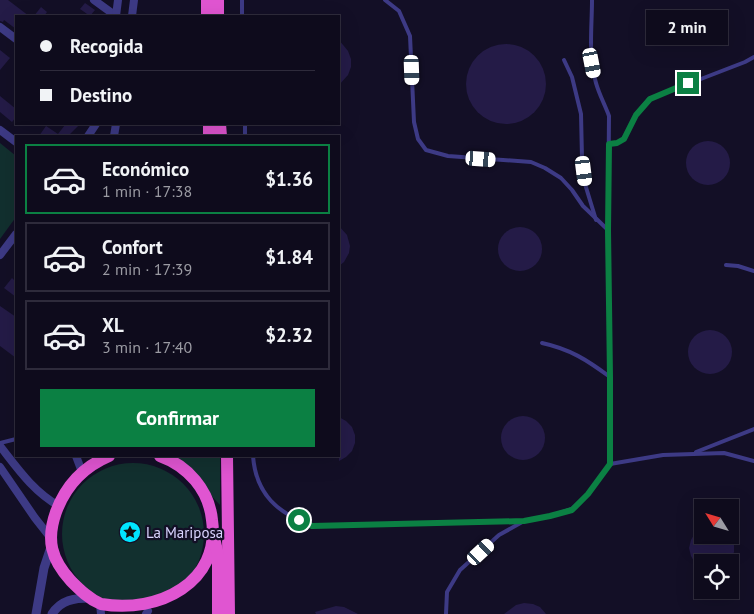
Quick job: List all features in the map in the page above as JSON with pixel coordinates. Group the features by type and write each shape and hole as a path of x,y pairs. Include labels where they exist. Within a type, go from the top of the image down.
{"highway":[{"path":"207,0 207,15"},
{"path":"218,0 218,15"},
{"path":"106,457 82,472 66,490 59,506 51,542 64,574 97,605 127,611 153,611 182,595 193,585 202,573 210,553 214,530 221,512 228,483"},
{"path":"162,457 181,467 192,476 207,500 212,514 218,555 218,614"},
{"path":"227,457 229,614"}],"street":[{"path":"94,0 115,15"},
{"path":"116,15 118,0"},
{"path":"132,15 134,0"},
{"path":"0,27 15,38"},
{"path":"0,130 15,141"},
{"path":"0,255 15,235"},
{"path":"0,445 31,485 40,494 59,506"},
{"path":"76,457 82,472"},
{"path":"0,468 51,542 44,568 36,614"},
{"path":"52,614 66,600 97,605"}],"lane":[{"path":"242,0 242,15"},
{"path":"385,0 399,11 410,36 414,122 418,139 426,150 448,156 531,162 538,165 561,178 583,206 608,230"},
{"path":"253,457 258,481 269,500 286,514 312,526 524,521 572,510 588,494 610,464 609,116 596,85 592,63 592,0"},
{"path":"609,144 617,143 624,139 636,115 650,99 754,57"},
{"path":"564,60 572,77 581,114 582,158 586,184 596,220"},
{"path":"726,265 738,266 754,271"},
{"path":"542,342 560,346 576,353 610,377"},
{"path":"692,454 754,429"},
{"path":"0,445 15,439"},
{"path":"610,464 663,454 724,453 754,462"},
{"path":"446,614 447,592 460,570 499,536 524,521"}],"green space":[{"path":"0,143 15,155 15,218 0,239"},
{"path":"175,457 220,457 220,505"},
{"path":"133,463 147,464 160,468 183,484 199,507 203,520 203,548 199,561 183,584 160,600 147,604 133,605 119,604 106,600 83,584 67,561 63,548 62,534 63,520 67,507 83,484 106,468 119,464"}],"building":[{"path":"0,0 8,0 28,15 15,15 15,28 4,20 3,22 0,21"},
{"path":"85,3 95,10 89,15 80,9"},
{"path":"41,7 47,12 45,15 35,15"},
{"path":"340,41 348,51 351,59 348,75 340,84"},
{"path":"506,44 521,47 534,56 543,69 546,84 543,99 534,112 521,121 506,124 491,121 478,112 469,99 466,84 469,69 478,56 491,47"},
{"path":"0,50 10,58 0,70"},
{"path":"0,96 15,108 15,118 12,122 0,112"},
{"path":"65,125 79,125 69,135 40,135 46,126 58,134"},
{"path":"712,141 724,147 729,154 729,172 724,179 717,184 704,185 696,182 689,175 686,159 689,151 696,144"},
{"path":"340,227 347,235 350,246 349,253 340,265"},
{"path":"524,227 536,233 541,240 541,258 536,265 529,270 516,271 508,268 501,261 498,245 501,237 508,230"},
{"path":"12,278 15,281 15,296 4,288"},
{"path":"0,306 15,316 15,357 0,346"},
{"path":"714,330 726,336 731,343 731,361 726,368 719,373 706,374 698,371 691,364 688,348 691,340 698,333"},
{"path":"527,416 539,422 544,429 544,447 539,454 532,459 519,460 511,457 504,450 501,434 504,426 511,419"},
{"path":"340,418 352,427 355,443 352,451 339,461"},
{"path":"694,535 694,544 734,544 734,552 733,554 694,554 694,561 689,548"},
{"path":"524,603 540,607 546,614 504,614 516,605"},
{"path":"336,606 344,607 358,614 316,614 315,612"}],"place":[{"name":"La Mariposa","path":"130,532"}],"route":[{"path":"299,520 312,526 524,521 572,510 588,494 610,464 609,144 617,143 624,139 636,115 650,99 688,83"}]}
